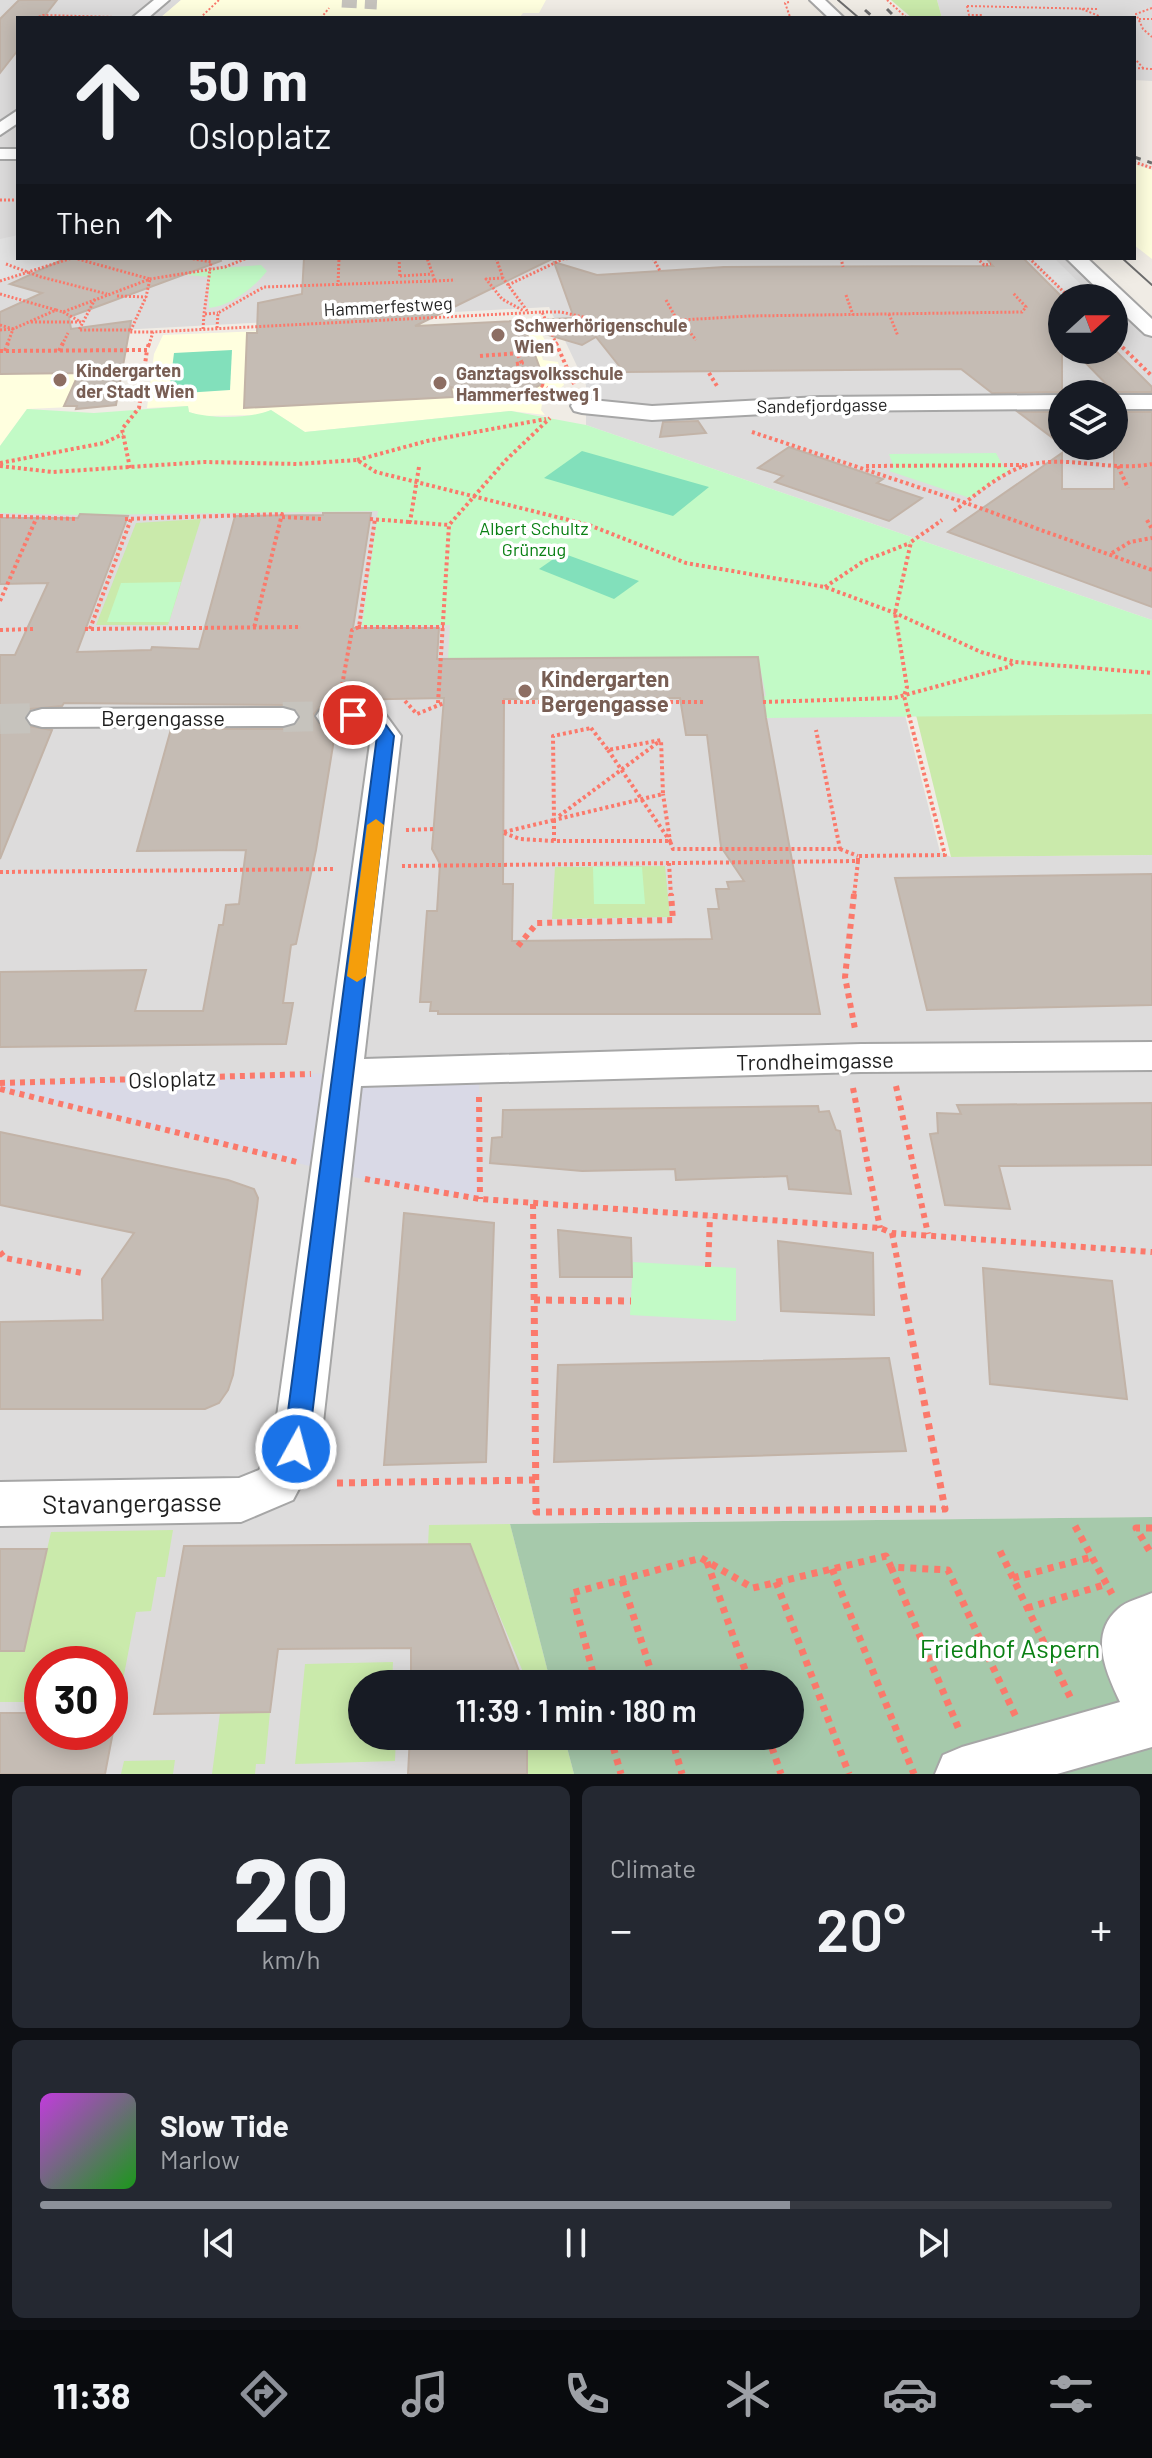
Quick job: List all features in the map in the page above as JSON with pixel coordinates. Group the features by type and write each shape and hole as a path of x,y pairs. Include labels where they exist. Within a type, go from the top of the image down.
{"street":[{"path":"142,16 162,0"},
{"path":"796,1 823,12"},
{"path":"0,130 16,117"},
{"path":"1078,260 1152,330"},
{"path":"1102,260 1152,306"},
{"name":"Sandefjordgasse","path":"582,406 652,413 820,404 1048,402"},
{"path":"1128,402 1152,402"},
{"path":"331,1170 386,736 374,720 335,708"},
{"name":"Bergengasse","path":"42,718 283,717"},
{"name":"Trondheimgasse","path":"478,1079 857,1070 1152,1056"},
{"path":"344,1073 478,1079"},
{"name":"Stavangergasse","path":"0,1504 241,1500 276,1485 296,1449 331,1170"},
{"path":"1142,1624 1126,1641 1127,1659 1152,1709"},
{"path":"970,1772 1152,1720"}],"path":[{"path":"202,16 219,0"},
{"path":"887,0 905,16"},
{"path":"1093,0 1100,16"},
{"path":"1149,0 1152,6 1136,14 1142,28 1152,37"},
{"path":"790,16 785,3 796,1"},
{"path":"982,16 969,15 967,6 1097,9"},
{"path":"323,16 329,8"},
{"path":"1081,9 1096,16"},
{"path":"52,16 91,16"},
{"path":"1139,19 1152,19"},
{"path":"1136,29 1152,26"},
{"path":"1136,60 1144,69"},
{"path":"1136,68 1152,69"},
{"path":"0,281 67,260"},
{"path":"80,260 150,279"},
{"path":"200,260 211,262 203,329"},
{"path":"63,312 150,279 208,270 240,260"},
{"path":"338,286 339,260"},
{"path":"399,260 400,283"},
{"path":"428,260 435,281"},
{"path":"497,260 503,278 528,313"},
{"path":"508,285 559,260"},
{"path":"654,260 660,271"},
{"path":"841,260 843,267"},
{"path":"979,260 984,265 991,264"},
{"path":"1029,261 1054,284"},
{"path":"6,264 113,295 146,297"},
{"path":"400,276 432,274"},
{"path":"503,278 486,279 492,291 513,308 528,313"},
{"path":"131,330 146,297 150,279"},
{"path":"204,314 218,313 264,287 455,280"},
{"name":"Hammerfestweg","path":"82,322 79,330 153,332 542,312 561,312 614,324 1022,312 1026,307 1013,293"},
{"path":"0,294 63,312 82,322"},
{"path":"846,295 853,315"},
{"path":"82,322 96,298"},
{"path":"666,300 696,340"},
{"path":"0,327 13,329 56,310"},
{"path":"542,312 582,406"},
{"path":"217,328 218,313"},
{"path":"889,314 898,336"},
{"path":"28,322 82,322"},
{"path":"13,329 3,351 147,350"},
{"path":"130,468 123,434 125,422 139,408 147,350 153,332"},
{"path":"59,351 68,333"},
{"path":"480,356 559,350"},
{"path":"516,364 522,363 517,353"},
{"path":"1128,353 1152,376"},
{"path":"541,385 559,394"},
{"path":"0,465 53,472 205,462 297,464 357,460 396,445 490,432 552,417 506,460 449,525 441,703 417,714 405,701"},
{"path":"737,428 860,466 1152,570"},
{"path":"0,465 104,443 123,434"},
{"path":"357,460 376,472 589,525 686,563 825,587 895,613 981,652 1015,662 1152,673"},
{"path":"860,466 1025,465 1051,461 1118,466 1152,464"},
{"path":"954,511 1025,465"},
{"path":"1118,466 1128,488"},
{"path":"410,522 419,467"},
{"path":"301,627 88,629 128,519 276,513 282,514 282,517 323,519"},
{"path":"0,516 78,519"},
{"path":"254,628 282,517"},
{"path":"0,601 36,519"},
{"path":"335,708 352,630 356,627 372,519 449,525"},
{"path":"825,587 864,561 911,542 942,520"},
{"path":"1147,520 1152,529"},
{"path":"1111,554 1130,542 1152,538"},
{"path":"0,872 669,863 945,855 904,696 907,687 895,613 911,542"},
{"path":"356,627 444,627"},
{"path":"0,630 33,629"},
{"path":"763,702 904,696 1008,667 1015,662"},
{"path":"502,702 705,702"},
{"path":"554,841 553,736 591,728 670,841"},
{"path":"816,730 840,849"},
{"path":"661,740 663,794 673,849 840,849 858,858"},
{"path":"608,750 661,740"},
{"path":"555,819 661,740"},
{"path":"663,794 504,832 520,839 554,841 670,841"},
{"path":"405,830 434,829"},
{"path":"858,858 845,977 880,1228"},
{"path":"518,946 537,923 673,920 669,863"},
{"name":"Osloplatz","path":"0,1086 344,1073"},
{"path":"478,1079 480,1199"},
{"path":"895,1081 928,1234"},
{"path":"0,1086 331,1170 480,1199 880,1228 892,1233 1152,1252"},
{"path":"533,1204 536,1512 945,1509 892,1233"},
{"path":"708,1267 710,1217"},
{"path":"0,1252 5,1258 82,1273"},
{"path":"534,1300 631,1301"},
{"path":"337,1483 536,1480"},
{"path":"1075,1526 1107,1584 1142,1624"},
{"path":"1152,1528 1136,1528 1152,1555"},
{"path":"1000,1551 1090,1738"},
{"path":"592,1670 572,1593 701,1558 753,1588 886,1556 970,1772"},
{"path":"1013,1578 1092,1557"},
{"path":"707,1561 745,1670"},
{"path":"891,1567 948,1570 1033,1754"},
{"path":"832,1569 914,1774"},
{"path":"622,1580 651,1670"},
{"path":"776,1582 849,1774"},
{"path":"1027,1608 1107,1584"},
{"path":"614,1750 621,1774"},
{"path":"675,1750 682,1774"},
{"path":"773,1750 781,1774"}],"shaded area":[{"path":"0,0 181,0 162,16 16,16 16,260 1079,260 1105,284 1048,284 1048,364 1128,364 1128,306 1152,328 1152,620 586,425 586,385 549,307 119,330 0,348"},
{"path":"181,0 546,0 539,13 523,13 521,16 162,16"},
{"path":"937,0 1152,0 1152,81 1136,80 1136,16 941,16"},
{"path":"1136,165 1152,170 1152,259 1136,247"},
{"path":"16,235 16,260 66,260 0,281 0,239"},
{"path":"1033,260 1056,260 1081,284 1058,284"},
{"path":"534,320 547,344 539,348 543,360 558,362 564,385 542,404 541,410 545,415 511,411 305,432 271,410 258,415 202,416 189,412 188,406 147,408 154,354 163,335"},
{"name":"Kindergarten der Stadt Wien","path":"125,355 116,405 27,409 0,446 0,356"},
{"path":"0,510 384,510 905,715 940,852 951,857 1152,855 1152,1517 510,1524 547,1670 348,1670 348,1750 568,1750 574,1774 0,1774"},
{"path":"479,1069 480,1199 366,1180 0,1089 0,1083"}],"green space":[{"path":"891,0 937,0 941,16 910,16"},
{"path":"261,265 267,271 255,284 217,307 209,308 209,277 187,275 213,269"},
{"path":"232,350 230,390 169,394 174,353"},
{"name":"Albert Schultz Grünzug","path":"188,406 189,412 219,417 252,415 271,410 305,432 511,411 586,425 1152,620 1152,714 766,718 762,696 766,696 758,657 448,659 450,625 362,626 378,511 80,515 0,513 0,446 27,409 94,413"},
{"path":"582,451 709,487 673,516 544,478"},
{"path":"996,453 1003,466 1010,470 970,498 889,471 894,468 889,454"},
{"path":"201,519 168,625 96,625 136,523"},
{"path":"562,553 639,581 614,599 539,569"},
{"path":"181,582 169,622 107,622 121,583"},
{"path":"1152,714 1152,855 951,857 916,715"},
{"path":"665,866 670,917 552,919 555,867"},
{"path":"593,867 642,867 645,904 594,904"},
{"path":"633,1262 736,1268 736,1321 630,1315"},
{"name":"Friedhof Aspern","path":"1152,1517 1152,1774 574,1774 568,1750 804,1750 804,1670 547,1670 510,1524"},
{"path":"510,1524 547,1670 522,1670 470,1545 428,1545 429,1525"},
{"path":"173,1530 165,1577 157,1577 151,1611 136,1612 128,1654 128,1646 25,1646 51,1532"},
{"path":"24,1650 24,1702 0,1702 0,1651"},
{"path":"393,1662 393,1670 348,1670 348,1750 395,1750 395,1761 295,1764 305,1664"},
{"path":"270,1712 265,1764 256,1764 255,1774 212,1774 220,1713"},
{"path":"527,1750 568,1750 574,1774 527,1774"},
{"path":"175,1760 173,1774 121,1774 124,1761"}],"building":[{"path":"19,0 57,0 45,16 16,16 16,53 0,73 0,19"},
{"path":"62,260 221,261 69,317 71,329 131,321 116,405 76,409 77,406 64,406 79,373 0,374 0,312 42,293 10,284"},
{"path":"304,260 550,260 415,326 574,318 554,262 597,275 724,267 993,266 988,260 1025,260 1049,284 1048,364 1062,364 1062,380 1048,380 1048,392 992,393 961,369 624,372 596,337 582,345 525,328 545,382 523,395 486,396 451,387 453,397 244,408 247,333 257,333 258,303 302,294"},
{"path":"1128,363 1152,387 1152,392 1128,392 1128,380 1102,380 1087,364"},
{"path":"1018,412 1048,412 1048,434"},
{"path":"1128,412 1152,412 1152,607 948,532 1052,460 1062,460 1062,489 1114,489 1114,460 1128,460"},
{"path":"698,421 706,433 660,437 663,422"},
{"path":"789,447 883,479 877,483 922,498 889,521 775,482 783,476 758,468"},
{"path":"371,513 353,628 439,628 437,659 758,657 766,718 820,1014 438,1014 438,1011 430,1011 431,1002 420,1002 427,911 437,911 440,864 432,849 444,698 340,700 340,705 320,707 314,714 320,725 336,727 316,850 296,944 291,945 283,1003 293,1003 286,1044 0,1047 0,972 146,970 135,1011 203,1011 219,925 223,925 226,905 239,904 246,850 137,851 171,729 283,729 295,726 300,719 296,709 283,705 64,703 62,706 30,709 24,716 28,726 52,730 0,859 0,655 15,655 48,583 0,584 0,518 78,518 80,514 128,516 77,652 151,650 152,647 199,649 235,516","holes":["680,698 686,735 707,735 721,847 744,881 727,882 729,889 716,889 719,909 708,909 712,939 512,941 513,884 503,884 504,699"]},
{"path":"1152,874 1152,1005 927,1010 895,878"},
{"path":"1152,1103 1152,1165 999,1166 1010,1209 945,1205 930,1134 938,1133 937,1113 961,1114 957,1105"},
{"path":"818,1106 819,1112 829,1111 836,1130 840,1131 851,1194 789,1189 787,1176 676,1180 675,1169 582,1171 490,1163 492,1138 502,1137 503,1110"},
{"path":"0,1132 228,1180 254,1189 258,1198 257,1207 233,1375 219,1403 205,1409 0,1409 0,1322 103,1320 102,1279 134,1233 0,1205"},
{"path":"404,1213 494,1223 486,1462 384,1465"},
{"path":"558,1230 631,1238 632,1277 560,1277"},
{"path":"778,1241 873,1253 874,1315 781,1311"},
{"path":"983,1268 1112,1281 1127,1399 990,1384"},
{"path":"889,1358 906,1451 554,1462 558,1365"},
{"path":"470,1544 519,1670 411,1670 411,1648 278,1649 270,1712 154,1714 184,1546"},
{"path":"0,1549 47,1549 24,1651 0,1651"},
{"path":"0,1713 24,1713 24,1750 110,1750 105,1774 0,1774"},
{"path":"409,1750 527,1750 527,1774 408,1774"}],"tunnel":[{"path":"342,0 377,2"},
{"path":"283,717 331,716"},
{"path":"0,719 42,718"}],"tram line":[{"path":"838,0 857,16"},
{"path":"1124,260 1152,285"}],"railway":[{"path":"887,9 894,16"},
{"path":"865,10 872,16"},
{"path":"1136,158 1152,163"}],"slow traffic":[{"path":"357,976 376,825"}],"place":[{"name":"Schwerhörigenschule Wien","path":"498,335"},
{"name":"Kindergarten der Stadt Wien","path":"60,380"},
{"name":"Ganztagsvolksschule Hammerfestweg 1","path":"440,383"},
{"name":"Kindergarten Bergengasse","path":"525,691"}],"route":[{"path":"296,1449 386,736 374,720 353,715"}]}
